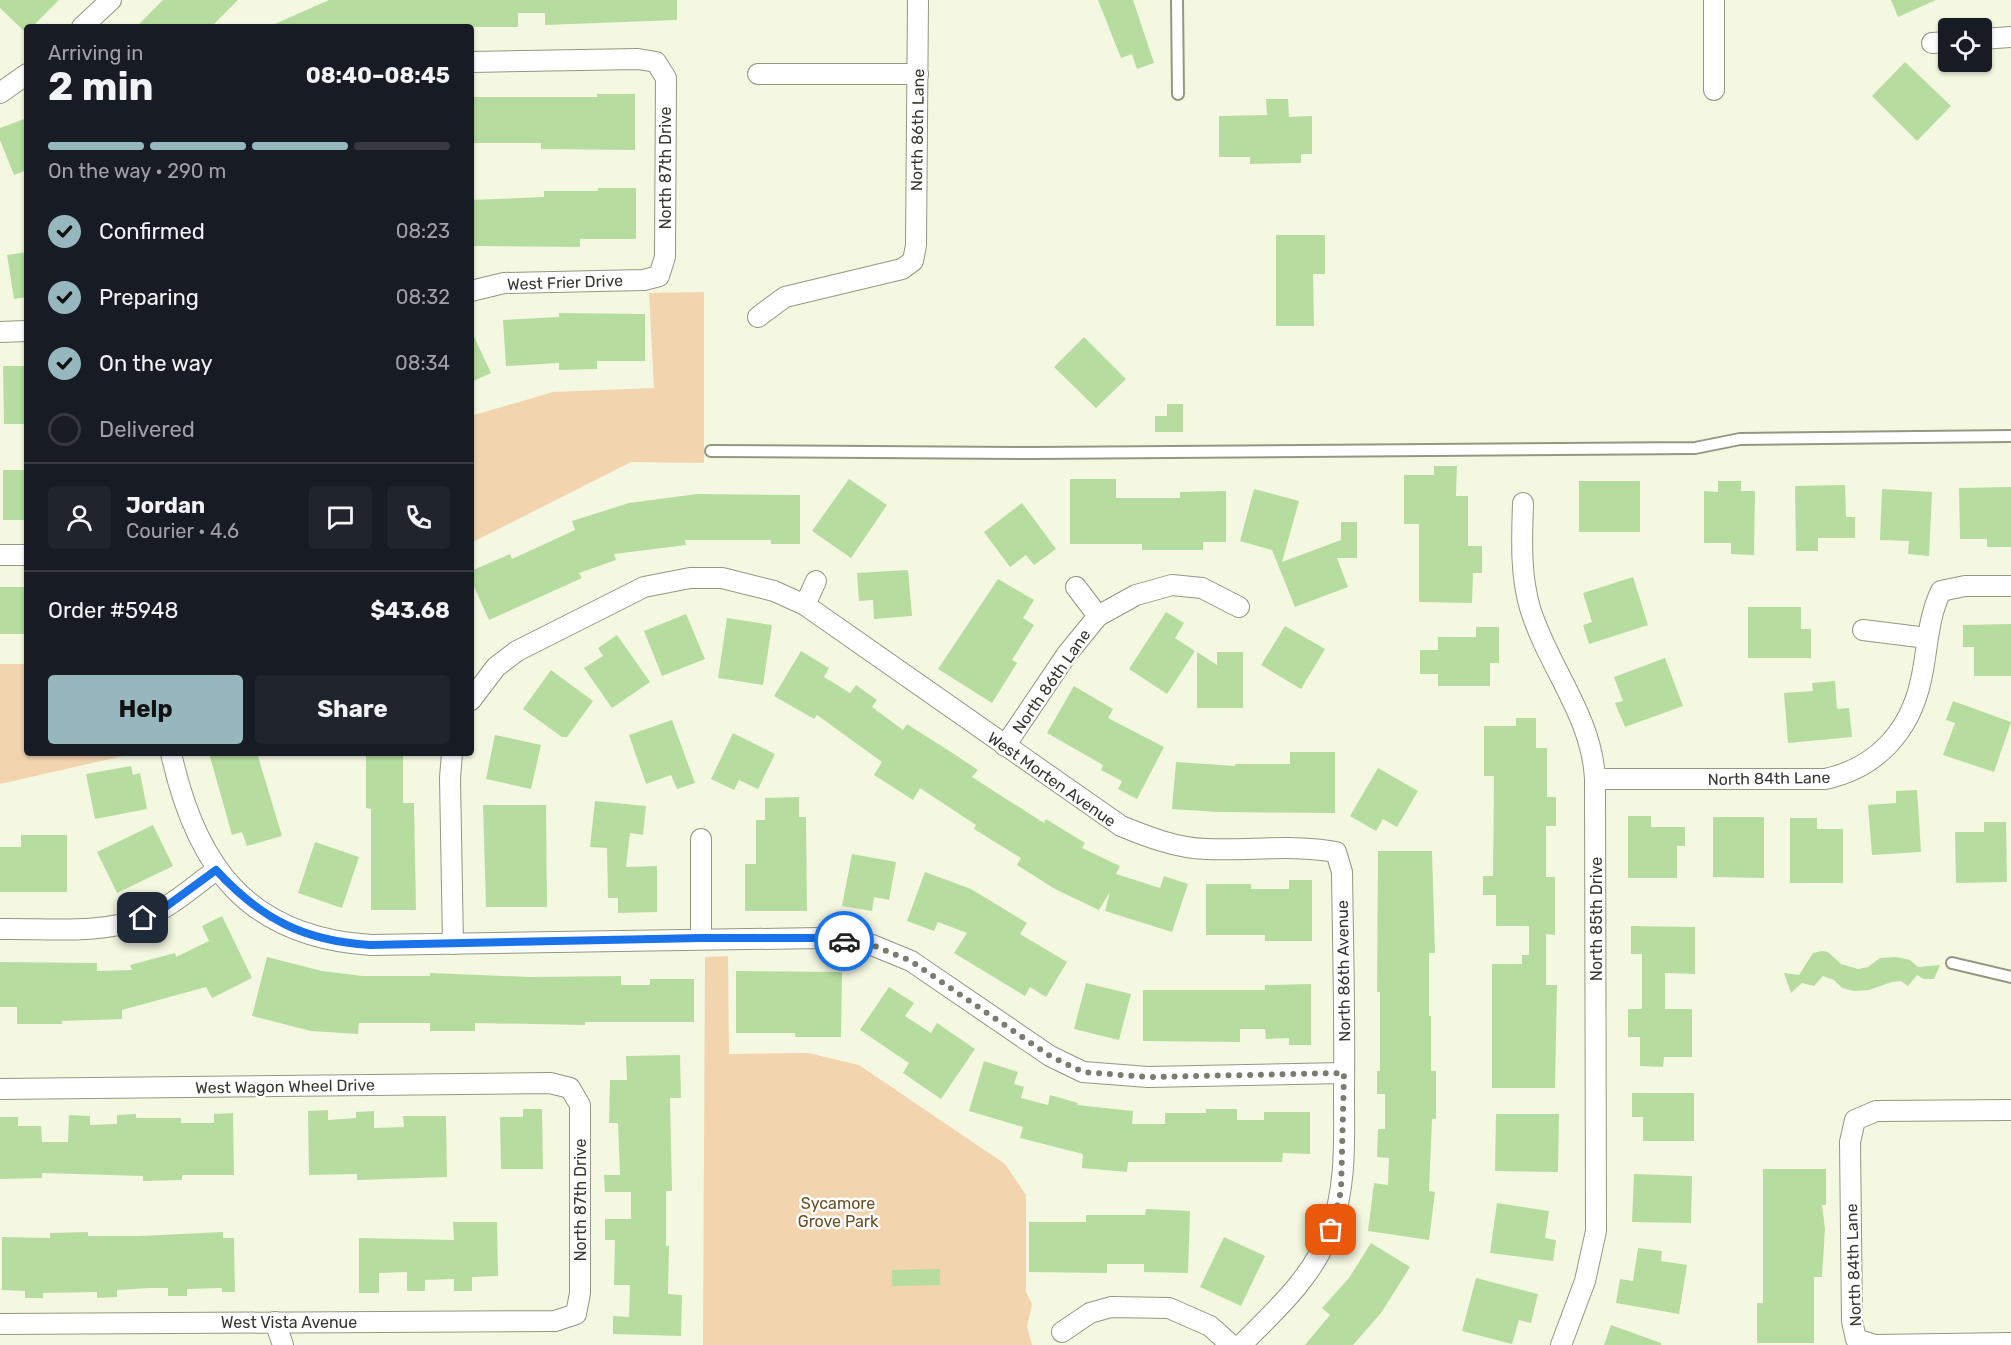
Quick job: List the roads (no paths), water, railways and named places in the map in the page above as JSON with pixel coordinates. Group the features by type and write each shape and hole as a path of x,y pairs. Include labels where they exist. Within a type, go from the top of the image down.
{"street":[{"path":"85,24 111,0"},
{"name":"North 86th Lane","path":"758,317 785,297 873,273 902,269 914,261 918,0"},
{"path":"1714,0 1714,90"},
{"path":"1992,39 2011,38"},
{"name":"North 87th Drive","path":"474,62 638,59 656,62 666,78 665,257 659,276"},
{"path":"758,74 918,74"},
{"path":"0,93 24,76"},
{"name":"West Frier Drive","path":"474,290 504,283 644,280 659,276"},
{"path":"0,332 24,331"},
{"name":"North 85th Drive","path":"1523,503 1522,556 1530,607 1549,656 1587,732 1594,761 1595,779 1596,1231 1585,1281 1561,1345"},
{"path":"0,555 24,555"},
{"name":"West Morten Avenue","path":"474,696 496,667 536,639 644,587 690,578 722,578 765,588 805,605 1121,826 1173,845 1204,849 1312,848 1336,852"},
{"path":"805,605 816,580"},
{"name":"North 86th Lane","path":"1005,746 1067,654 1098,616 1136,595 1172,585 1202,588 1239,608"},
{"name":"North 86th Lane","path":"1076,586 1098,616"},
{"name":"North 84th Lane","path":"1595,779 1825,779 1865,766 1889,744 1906,722 1922,679 1933,608 1941,591 1965,586 2011,586"},
{"path":"1863,630 1927,638"},
{"path":"172,756 191,822 216,870 258,910 286,926 318,938 370,945 701,938 820,938 872,945 911,961 1050,1056 1083,1072 1148,1077 1344,1073"},
{"path":"452,756 450,778 453,944"},
{"path":"701,839 701,938"},
{"name":"North 86th Avenue","path":"1242,1345 1292,1293 1320,1254 1331,1230 1341,1191 1344,1073 1342,872 1336,852"},
{"path":"0,929 114,927 164,908 216,870"},
{"name":"West Wagon Wheel Drive","path":"0,1089 550,1083 570,1088"},
{"name":"North 87th Drive","path":"570,1088 580,1105 580,1293 576,1314"},
{"name":"North 84th Lane","path":"2011,1110 1876,1111 1855,1120 1850,1154 1852,1321 1856,1339 1875,1345 2011,1343"},
{"path":"1062,1332 1090,1313 1111,1307 1169,1308 1210,1326 1231,1345"},
{"name":"West Vista Avenue","path":"0,1324 555,1321 576,1314"},
{"path":"267,1345 275,1322"},
{"path":"275,1322 283,1345"}],"lane":[{"path":"1177,0 1178,94"},
{"path":"711,451 1046,453 1683,448 1740,439 2011,436"},
{"path":"1952,963 2011,977"}],"park label":[{"name":"Sycamore Grove Park","path":"838,1212"}]}
